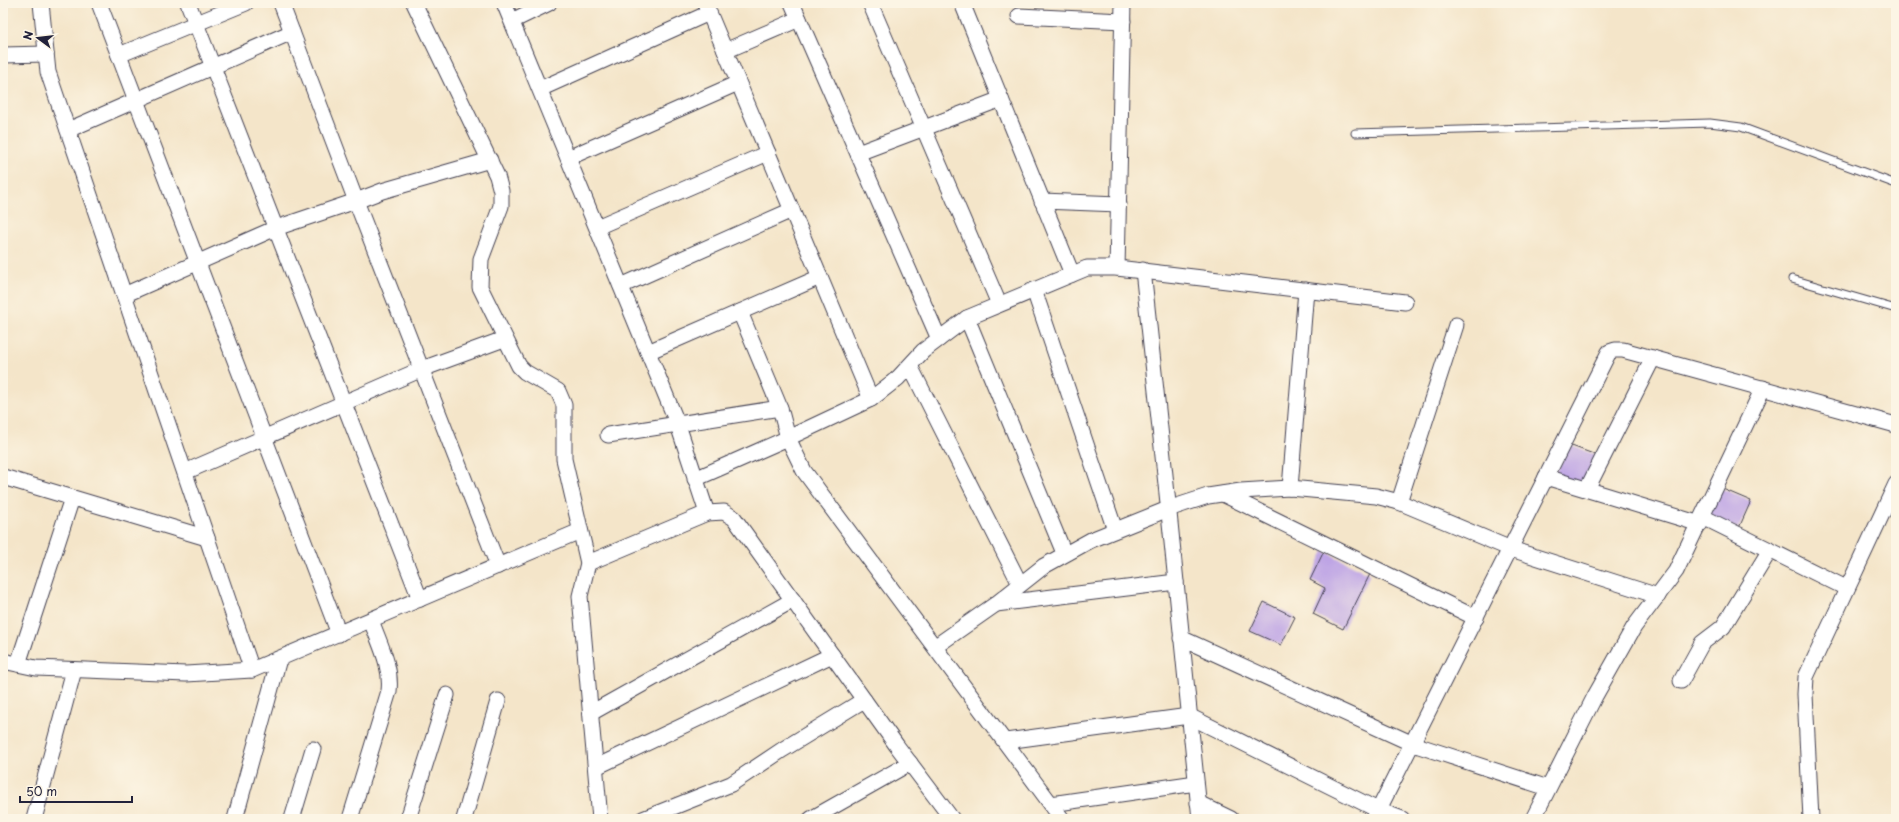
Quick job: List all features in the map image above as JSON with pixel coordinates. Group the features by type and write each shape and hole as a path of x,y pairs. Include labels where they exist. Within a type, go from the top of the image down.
{"street":[{"path":"41,3 48,72 252,670"},
{"path":"99,3 339,634"},
{"path":"188,3 420,599"},
{"path":"119,54 246,3"},
{"path":"281,3 356,201 498,566"},
{"path":"414,3 490,160 497,176 501,191 501,206 481,259 480,287 515,360 525,372 550,386 562,396 564,405 564,459 588,563 580,596 600,819"},
{"path":"504,3 678,425 707,513"},
{"path":"512,21 549,3"},
{"path":"792,3 939,339"},
{"path":"870,3 999,304"},
{"path":"962,3 1072,274"},
{"path":"1117,268 1123,3"},
{"path":"540,89 707,8 871,399"},
{"path":"1019,16 1122,21"},
{"path":"725,51 799,19"},
{"path":"68,130 292,32"},
{"path":"3,55 46,54"},
{"path":"568,158 738,83"},
{"path":"858,153 1000,99"},
{"path":"596,227 768,153"},
{"path":"124,295 276,228 382,191 490,160"},
{"path":"1042,201 1118,204"},
{"path":"621,286 792,210"},
{"path":"695,479 871,399 898,378 923,351 967,318 1087,268 1143,270 1405,302"},
{"path":"1143,270 1200,819"},
{"path":"648,352 820,277"},
{"path":"1034,290 1115,530"},
{"path":"1290,488 1306,290"},
{"path":"740,312 780,408 788,438 804,471 936,646 1062,819"},
{"path":"967,318 1064,553"},
{"path":"1400,502 1456,325"},
{"path":"185,472 422,369 504,339"},
{"path":"1376,814 1413,744 1610,352 1615,350 1623,350 1896,425"},
{"path":"1587,489 1653,358"},
{"path":"910,366 1020,584"},
{"path":"1533,819 1595,696 1634,627 1676,571 1702,521 1763,388"},
{"path":"608,435 780,408"},
{"path":"3,477 208,538"},
{"path":"1546,477 1702,521 1770,550 1846,588"},
{"path":"1811,819 1805,694 1806,677 1846,588 1896,484"},
{"path":"936,646 996,604 1044,566 1064,553 1115,530 1168,509 1208,496 1241,491 1290,488 1376,496 1400,502 1511,549 1658,596"},
{"path":"1223,494 1476,618"},
{"path":"18,664 72,498"},
{"path":"588,563 707,513 724,512 734,518 864,700 952,819"},
{"path":"3,661 36,668 74,670 186,674 252,670 580,531"},
{"path":"1681,681 1702,644 1723,627 1770,550"},
{"path":"996,604 1176,582"},
{"path":"591,713 793,600"},
{"path":"350,819 389,691 389,671 371,620"},
{"path":"1181,638 1413,744 1548,788"},
{"path":"596,767 832,655"},
{"path":"235,819 279,659"},
{"path":"34,819 74,670"},
{"path":"408,819 447,695"},
{"path":"643,819 731,784 782,750 864,700"},
{"path":"464,819 498,701"},
{"path":"1006,741 1189,716 1376,814 1402,819"},
{"path":"292,819 313,749"},
{"path":"811,819 910,763"},
{"path":"1051,804 1196,783"},
{"path":"1198,803 1231,819"}],"lane":[{"path":"1355,133 1703,123 1725,124 1741,127 1896,184"},
{"path":"1792,279 1896,309"}],"building":[{"path":"1569,445 1599,456 1587,487 1555,475"},
{"path":"1718,487 1751,501 1738,530 1706,515"},
{"path":"1324,551 1370,574 1343,629 1313,614 1325,588 1310,580"},
{"path":"1264,602 1295,617 1281,645 1250,631"}]}
